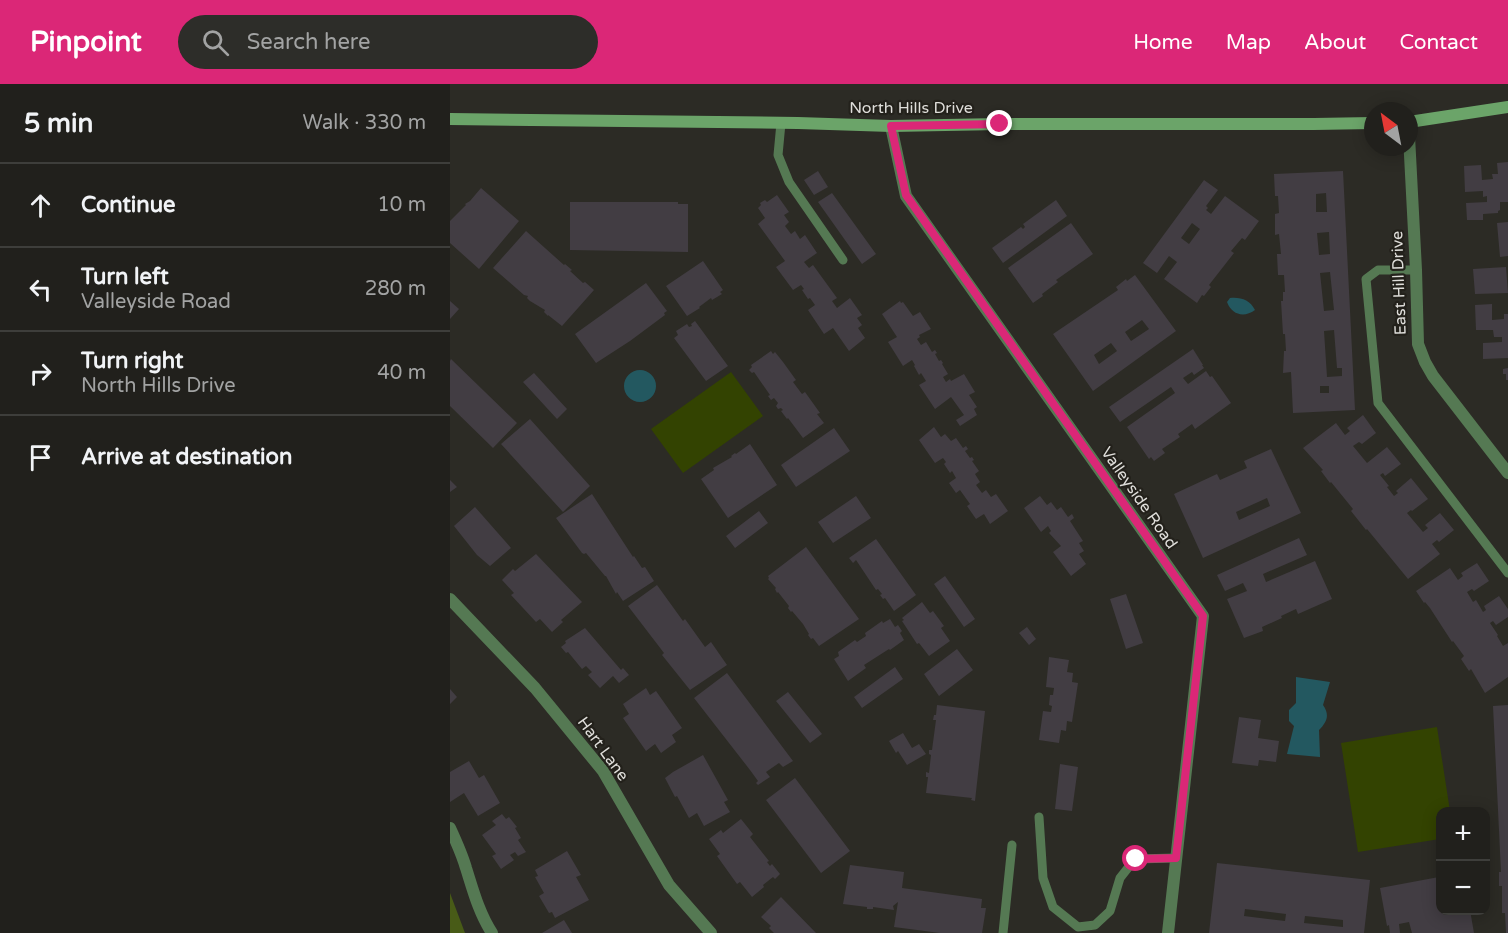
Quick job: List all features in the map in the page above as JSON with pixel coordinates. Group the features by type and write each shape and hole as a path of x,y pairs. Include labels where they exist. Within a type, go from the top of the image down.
{"street":[{"path":"1418,121 1508,107"},
{"name":"North Hills Drive","path":"450,119 891,126 1364,123"},
{"name":"Valleyside Road","path":"891,126 906,195 1203,616 1168,933"},
{"name":"East Hill Drive","path":"1410,156 1418,344 1433,376 1508,473"},
{"name":"Hart Lane","path":"450,599 535,688 603,771 669,885 711,933"},
{"path":"450,828 487,926 492,933"}],"lane":[{"path":"781,123 778,155 789,182 843,260"},
{"path":"1416,270 1378,270 1366,279 1377,403 1508,573"},
{"path":"1039,817 1043,878 1053,907 1078,927 1095,925 1110,911 1120,878 1136,859 1176,858"},
{"path":"1003,933 1012,845"}],"green space":[{"path":"731,372 763,416 683,473 651,429"},
{"path":"1437,727 1449,807 1436,807 1436,840 1358,852 1341,743"},
{"path":"450,893 465,933 450,933"}],"water":[{"path":"1230,298 1245,300 1255,310 1247,314 1239,314 1229,306 1227,302"},
{"path":"640,370 651,375 656,386 651,397 640,402 629,397 624,386 629,375"},
{"path":"1296,677 1330,682 1323,705 1327,718 1319,730 1320,757 1287,754 1294,726 1289,721 1289,710 1296,703"}],"building":[{"path":"1508,162 1508,202 1500,202 1498,213 1483,214 1483,220 1467,220 1466,203 1487,202 1487,196 1483,197 1483,191 1465,192 1464,166 1481,165 1482,180 1493,179 1492,174 1498,174 1497,163"},
{"path":"818,171 828,187 814,195 804,180"},
{"path":"1343,171 1355,410 1293,413 1291,372 1283,373 1284,351 1286,351 1281,301 1283,301 1283,292 1285,292 1284,275 1278,275 1277,254 1281,254 1279,234 1275,235 1275,214 1279,213 1278,196 1275,196 1274,174","holes":["1326,193 1327,212 1316,212 1316,194","1329,232 1330,254 1319,255 1317,233","1330,272 1334,310 1324,311 1320,273","1334,330 1337,368 1342,368 1342,376 1327,377 1324,331","1320,386 1329,386 1329,393 1320,393"]},
{"path":"1204,180 1218,190 1206,206 1208,208 1206,210 1211,214 1225,196 1259,221 1245,240 1242,238 1231,251 1234,253 1197,303 1164,279 1177,262 1169,256 1157,273 1143,263","holes":["1192,223 1200,229 1189,244 1181,238"]},
{"path":"481,188 519,221 479,269 450,243 450,221"},
{"path":"832,193 876,254 862,264 818,202"},
{"path":"777,195 789,212 784,215 789,222 785,226 791,234 795,231 800,239 805,235 817,253 804,262 809,268 813,265 837,298 832,301 837,308 850,298 862,315 857,318 862,325 858,328 865,338 849,351 833,328 824,334 808,310 815,305 810,298 808,299 802,290 804,289 801,285 793,290 776,267 785,261 758,224 765,218 758,208 760,203 765,200 767,202"},
{"path":"1056,200 1067,216 1003,263 992,248 1021,227 1023,229 1025,227 1023,224"},
{"path":"570,202 678,202 678,204 688,204 688,252 570,250"},
{"path":"1508,222 1508,256 1500,257 1497,223"},
{"path":"1071,223 1093,254 1056,280 1058,282 1033,303 1008,268"},
{"path":"526,231 572,270 570,271 583,283 585,282 594,290 562,326 493,268"},
{"path":"703,261 723,290 720,292 722,294 712,300 711,298 687,316 666,286"},
{"path":"1506,267 1508,293 1475,294 1473,269"},
{"path":"1135,275 1176,331 1093,391 1053,334 1118,290 1116,287 1126,279 1127,281","holes":["1142,320 1149,329 1131,341 1125,332","1111,343 1117,351 1099,364 1094,355"]},
{"path":"646,283 667,311 665,315 596,363 575,334"},
{"path":"450,301 459,309 450,319"},
{"path":"900,301 913,316 920,312 931,329 919,335 917,339 921,345 926,342 932,352 935,350 937,353 935,354 943,363 948,374 943,377 946,382 964,374 975,392 969,395 977,407 974,409 977,415 960,426 956,420 964,415 951,397 935,409 919,385 926,381 921,373 919,375 912,360 903,366 888,342 897,337 882,314"},
{"path":"1492,304 1492,320 1504,319 1504,314 1508,314 1508,358 1483,359 1483,343 1502,342 1502,337 1494,337 1493,330 1476,330 1475,305"},
{"path":"695,321 728,366 706,381 674,338 678,335 676,331 687,324 689,327 692,326 691,324"},
{"path":"1193,349 1204,368 1194,375 1192,372 1183,378 1188,384 1206,371 1231,403 1195,429 1192,424 1178,434 1180,437 1162,449 1165,453 1154,461 1151,457 1149,459 1127,427 1175,393 1171,387 1120,422 1109,407"},
{"path":"771,351 773,354 775,352 783,362 796,380 793,382 802,394 805,392 820,413 817,414 824,423 803,438 781,411 783,410 778,409 776,406 778,403 774,398 771,400 768,396 770,395 754,372 749,370 751,365"},
{"path":"451,359 517,423 493,448 450,406"},
{"path":"1508,368 1508,380 1506,380 1503,369"},
{"path":"534,373 567,409 557,419 523,382"},
{"path":"1363,415 1376,433 1362,444 1359,442 1353,446 1367,463 1387,447 1401,464 1385,476 1383,473 1380,475 1394,496 1398,493 1396,491 1411,478 1428,499 1407,513 1423,532 1428,528 1425,525 1440,513 1454,530 1439,542 1437,540 1432,544 1440,554 1408,579 1366,530 1351,511 1353,509 1303,448 1336,423 1345,435 1350,431 1347,428"},
{"path":"530,419 590,486 563,512 501,444"},
{"path":"934,427 941,437 945,434 951,441 956,438 963,448 966,446 968,449 965,451 970,458 972,457 979,471 975,474 980,482 976,485 982,493 986,490 991,497 996,494 1008,511 990,524 984,514 976,519 967,506 970,504 960,490 956,493 949,483 956,478 944,464 946,462 943,458 935,463 919,440"},
{"path":"834,428 850,451 796,487 781,465"},
{"path":"750,444 777,485 728,518 701,479 714,470 713,468"},
{"path":"1271,449 1301,513 1203,558 1174,494 1217,474 1220,480 1247,468 1244,461","holes":["1267,498 1270,506 1239,520 1236,512"]},
{"path":"450,480 457,487 450,492"},
{"path":"592,494 633,557 642,568 645,567 654,581 623,601 617,592 616,594 606,576 586,553 582,553 556,518"},
{"path":"856,496 871,518 833,543 818,522"},
{"path":"1040,496 1047,505 1051,502 1057,510 1061,507 1068,517 1072,514 1074,518 1070,521 1083,541 1079,543 1084,551 1079,554 1086,564 1071,576 1053,552 1061,546 1049,533 1051,531 1048,526 1041,532 1024,508"},
{"path":"475,507 511,548 490,566 477,555 454,526"},
{"path":"759,511 768,523 735,548 726,536"},
{"path":"1299,538 1307,555 1263,574 1266,582 1315,561 1332,599 1298,614 1296,609 1262,627 1263,631 1244,638 1227,599 1247,591 1243,583 1225,591 1217,575"},
{"path":"876,539 916,595 894,611 880,595 882,594 878,589 876,590 856,560 853,563 849,558"},
{"path":"806,547 859,619 819,646 813,638 811,639 803,624 791,612 768,579 768,576"},
{"path":"536,554 582,602 561,620 563,622 552,632 540,619 536,622 511,595 514,593 502,580 513,569 515,571"},
{"path":"1477,563 1489,581 1474,591 1472,589 1467,592 1473,602 1476,600 1483,612 1486,610 1484,606 1499,596 1508,609 1508,617 1496,625 1493,621 1490,623 1503,646 1508,643 1508,677 1485,693 1471,669 1469,671 1461,659 1464,656 1416,591 1450,568 1458,580 1463,576 1461,573"},
{"path":"945,576 975,619 964,627 934,584"},
{"path":"657,585 705,647 711,642 727,665 690,690 628,606"},
{"path":"1126,594 1143,643 1126,649 1110,599"},
{"path":"922,602 930,613 933,611 944,626 941,628 950,641 929,656 919,643 917,644 902,621 904,620 902,618"},
{"path":"890,619 895,627 898,625 902,631 900,633 904,640 864,665 866,668 848,681 834,659 839,656 838,652 855,640 857,642 866,636 865,633 882,621 883,623"},
{"path":"1027,627 1036,639 1029,645 1019,633"},
{"path":"585,628 621,670 623,668 629,675 619,683 613,676 600,688 588,675 592,672 586,666 582,669 561,647 566,643 565,641"},
{"path":"957,649 973,670 939,696 924,674"},
{"path":"1049,657 1069,660 1067,672 1073,673 1072,682 1078,683 1072,722 1067,721 1066,731 1061,730 1059,743 1039,740 1043,711 1051,712 1052,706 1049,705 1050,695 1053,695 1054,688 1046,687"},
{"path":"895,667 903,679 862,708 854,697"},
{"path":"727,673 793,761 783,767 779,763 766,772 770,777 758,785 756,783 758,781 750,770 694,698"},
{"path":"646,688 650,695 656,691 682,728 672,735 676,742 661,753 655,744 646,751 623,718 629,714 623,704"},
{"path":"450,689 457,697 450,704"},
{"path":"788,692 822,734 810,743 776,701"},
{"path":"937,705 985,711 975,801 971,800 972,798 926,793 928,777 926,777 926,772 929,773 931,755 929,750 932,750 936,720 933,720"},
{"path":"1508,705 1508,933 1506,933 1505,913 1502,913 1502,886 1499,886 1499,872 1501,872 1493,706"},
{"path":"1239,717 1261,720 1258,738 1279,741 1276,762 1259,760 1258,766 1232,763"},
{"path":"903,733 912,748 919,744 926,754 907,765 889,741"},
{"path":"703,755 728,800 724,802 730,812 704,826 697,813 689,818 665,778"},
{"path":"469,761 479,778 484,775 500,803 478,816 464,793 450,802 450,772"},
{"path":"1060,764 1078,767 1072,811 1055,809"},
{"path":"795,778 850,851 821,873 766,800"},
{"path":"502,814 506,819 509,817 517,827 515,828 521,838 518,840 526,852 518,856 515,852 510,855 514,860 501,869 492,856 496,854 482,835 496,825 492,821"},
{"path":"741,819 753,834 750,837 769,861 767,862 770,866 772,864 780,874 763,885 764,887 752,897 740,882 737,884 717,856 720,854 709,839 721,830 723,833"},
{"path":"567,851 581,875 576,877 589,900 555,918 552,912 549,913 539,896 544,893 535,877 538,876 535,870"},
{"path":"1217,863 1370,880 1364,933 1209,933","holes":["1245,909 1286,914 1285,921 1244,916","1305,916 1343,920 1343,927 1304,923"]},
{"path":"850,865 904,872 902,888 982,899 981,908 986,908 982,933 940,933 894,927 898,902 893,906 894,910 873,907 873,909 867,909 867,907 843,904"},
{"path":"1436,878 1436,915 1471,915 1474,933 1412,933 1409,922 1399,924 1400,933 1390,933 1380,888"},
{"path":"781,897 816,933 774,933 769,928 771,926 761,917"},
{"path":"564,920 572,933 542,933"}],"route":[{"path":"1000,124 891,126 906,195 1203,616 1176,858 1136,859"}]}
